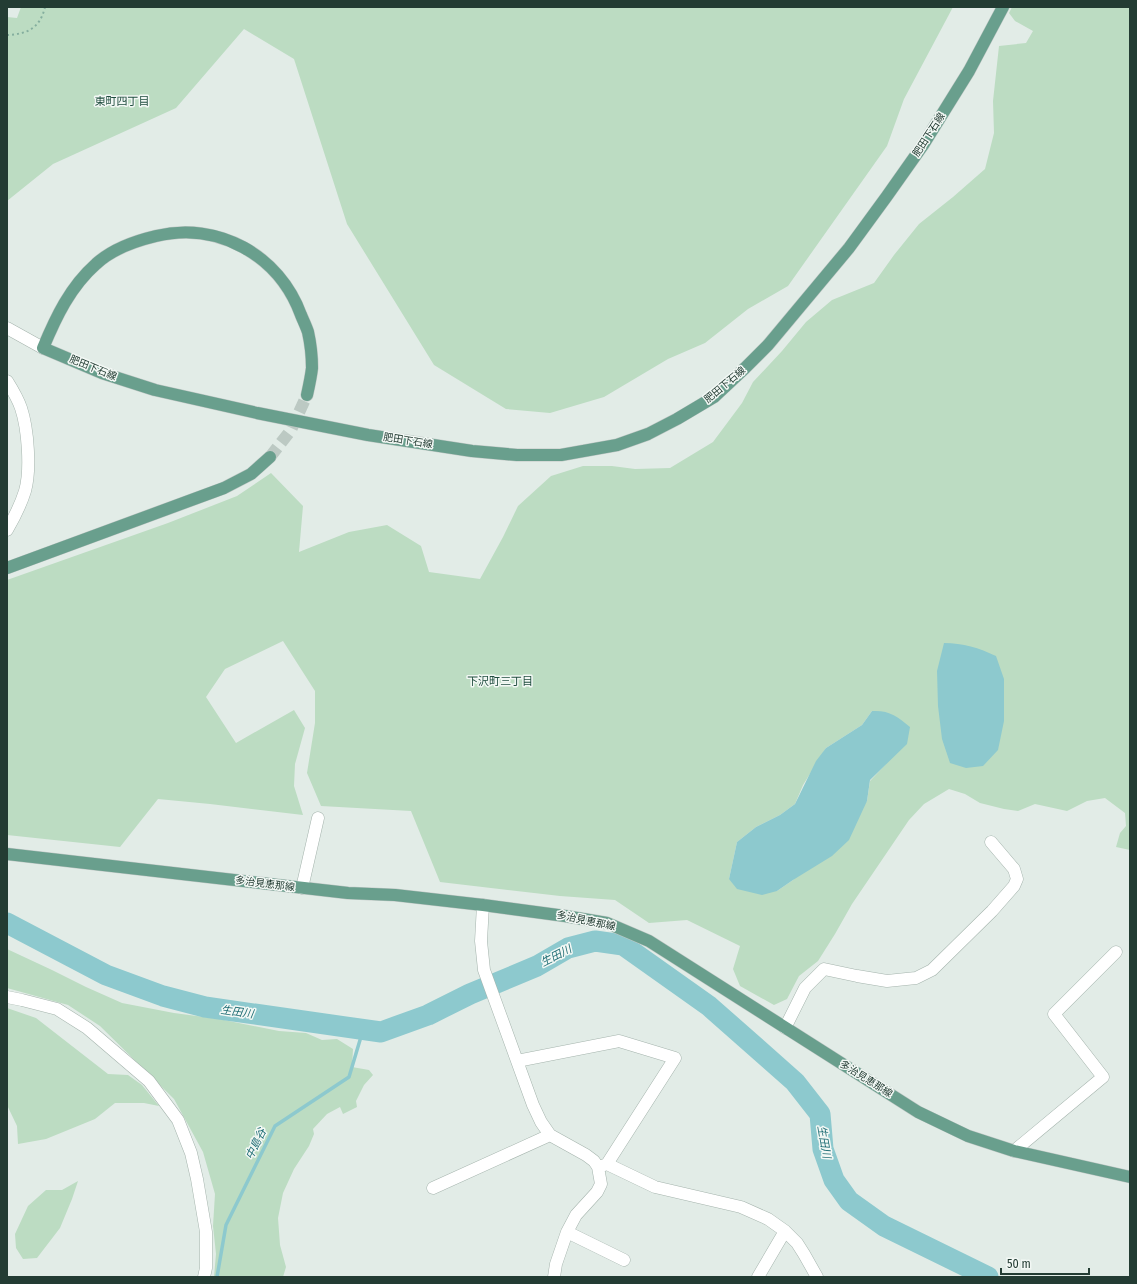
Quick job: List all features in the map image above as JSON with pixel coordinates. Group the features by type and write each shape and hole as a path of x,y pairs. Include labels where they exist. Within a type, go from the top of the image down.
{"main road":[{"name":"肥田下石線","path":"43,348 102,373 155,390 257,413 368,435 472,451 517,455 560,455 617,445 629,441 648,434 677,419 714,396 768,345 849,248 892,190 923,145 969,71 1003,7"},
{"path":"43,348 62,306 76,285 97,263 118,250 140,240 169,233 196,232 239,244 264,261 284,282 297,303 308,332 312,368 307,395"},
{"path":"7,568 224,488 251,474 270,457"},
{"name":"多治見恵那線","path":"7,854 348,893 395,895 483,905 607,923 649,941 918,1112 968,1136 1014,1151 1130,1177"}],"street":[{"path":"7,328 43,348"},
{"path":"7,381 21,408 27,433 28,466 25,490 12,522 7,530"},
{"path":"302,888 318,818"},
{"path":"785,1028 805,988 824,969 887,981 916,978 932,970 992,911 1014,886 1017,879 1014,869 991,842"},
{"path":"483,905 481,941 484,970 533,1105 541,1122 550,1135 586,1155 602,1166 655,1187 741,1207 768,1219 785,1231 797,1243 817,1277"},
{"path":"1014,1151 1103,1077 1054,1014 1116,952"},
{"path":"7,997 57,1009 87,1028 149,1081 178,1120 191,1153 206,1232 206,1268 204,1277"},
{"path":"517,1061 619,1041 675,1058 602,1166 601,1184 597,1192 576,1215 567,1232 556,1264 554,1277"},
{"path":"433,1188 550,1135"},
{"path":"758,1277 785,1231"},
{"path":"567,1232 624,1260"}],"path":[{"path":"7,35 26,32 33,28 43,17 45,7"}],"green space":[{"path":"21,7 953,7 904,99 887,146 788,286 748,309 705,343 668,359 604,397 550,413 506,409 434,365 347,224 294,59 244,29 176,108 53,164 7,201 7,17 17,18"},
{"path":"1012,7 1130,7 1130,850 1116,847 1120,833 1126,826 1125,813 1105,798 1087,801 1067,811 1035,804 1018,811 980,803 965,794 949,789 924,804 909,820 852,904 818,961 799,976 787,999 774,1005 740,986 733,969 740,946 687,920 649,923 615,900 560,896 440,882 411,811 321,806 307,773 315,723 315,691 283,641 225,669 206,697 236,743 294,710 305,728 295,764 294,786 303,815 158,799 120,847 7,835 7,580 168,523 237,496 271,473 303,506 299,552 349,532 387,525 421,546 429,572 480,579 518,506 551,476 583,466 612,466 635,469 670,468 713,442 742,403 753,382 782,351 806,322 832,300 874,283 919,224 985,169 994,133 993,101 999,46 1026,43 1033,31 1015,21 1009,13","holes":["872,711 886,764 870,781 867,801 793,880 777,891 729,879 737,842 756,827 780,815 795,804 803,785 826,748 862,725"]},
{"path":"7,949 122,1003 174,1013 219,1019 279,1031 306,1033 322,1040 337,1039 353,1049 352,1067 369,1070 373,1075 364,1085 356,1101 357,1107 343,1114 340,1107 327,1114 313,1129 314,1134 309,1146 294,1169 283,1193 278,1218 280,1245 286,1267 283,1277 214,1277 216,1254 213,1226 215,1194 203,1152 174,1099 100,1026 68,1005 7,988"},
{"path":"7,1008 36,1018 108,1074 128,1075 142,1085 159,1106 144,1103 115,1103 95,1119 46,1139 18,1144 17,1126 7,1105"},
{"path":"78,1181 60,1228 37,1258 23,1259 16,1248 15,1234 28,1206 46,1190 62,1190"}],"water":[{"path":"944,643 971,646 996,656 1004,679 1004,721 998,750 983,766 966,768 950,763 942,739 938,706 937,671"},
{"path":"872,711 892,714 910,727 907,744 870,780 867,801 849,840 832,856 777,891 762,895 737,889 729,879 737,842 756,827 780,815 795,804 816,761 826,748 862,725"}],"waterway":[{"name":"生田川","path":"7,923 106,975 163,996 205,1007 381,1032 428,1015 470,994 537,966 568,948 595,941 623,945 709,1006 795,1082 820,1114 823,1149 834,1180 849,1201 884,1226 988,1277"},
{"name":"中島谷","path":"217,1277 226,1225 275,1126 349,1077 363,1030"}],"tunnel":[{"path":"270,457 291,430 307,395"}],"district":[{"name":"東町四丁目","path":"122,101"},
{"name":"下沢町三丁目","path":"500,681"}]}
